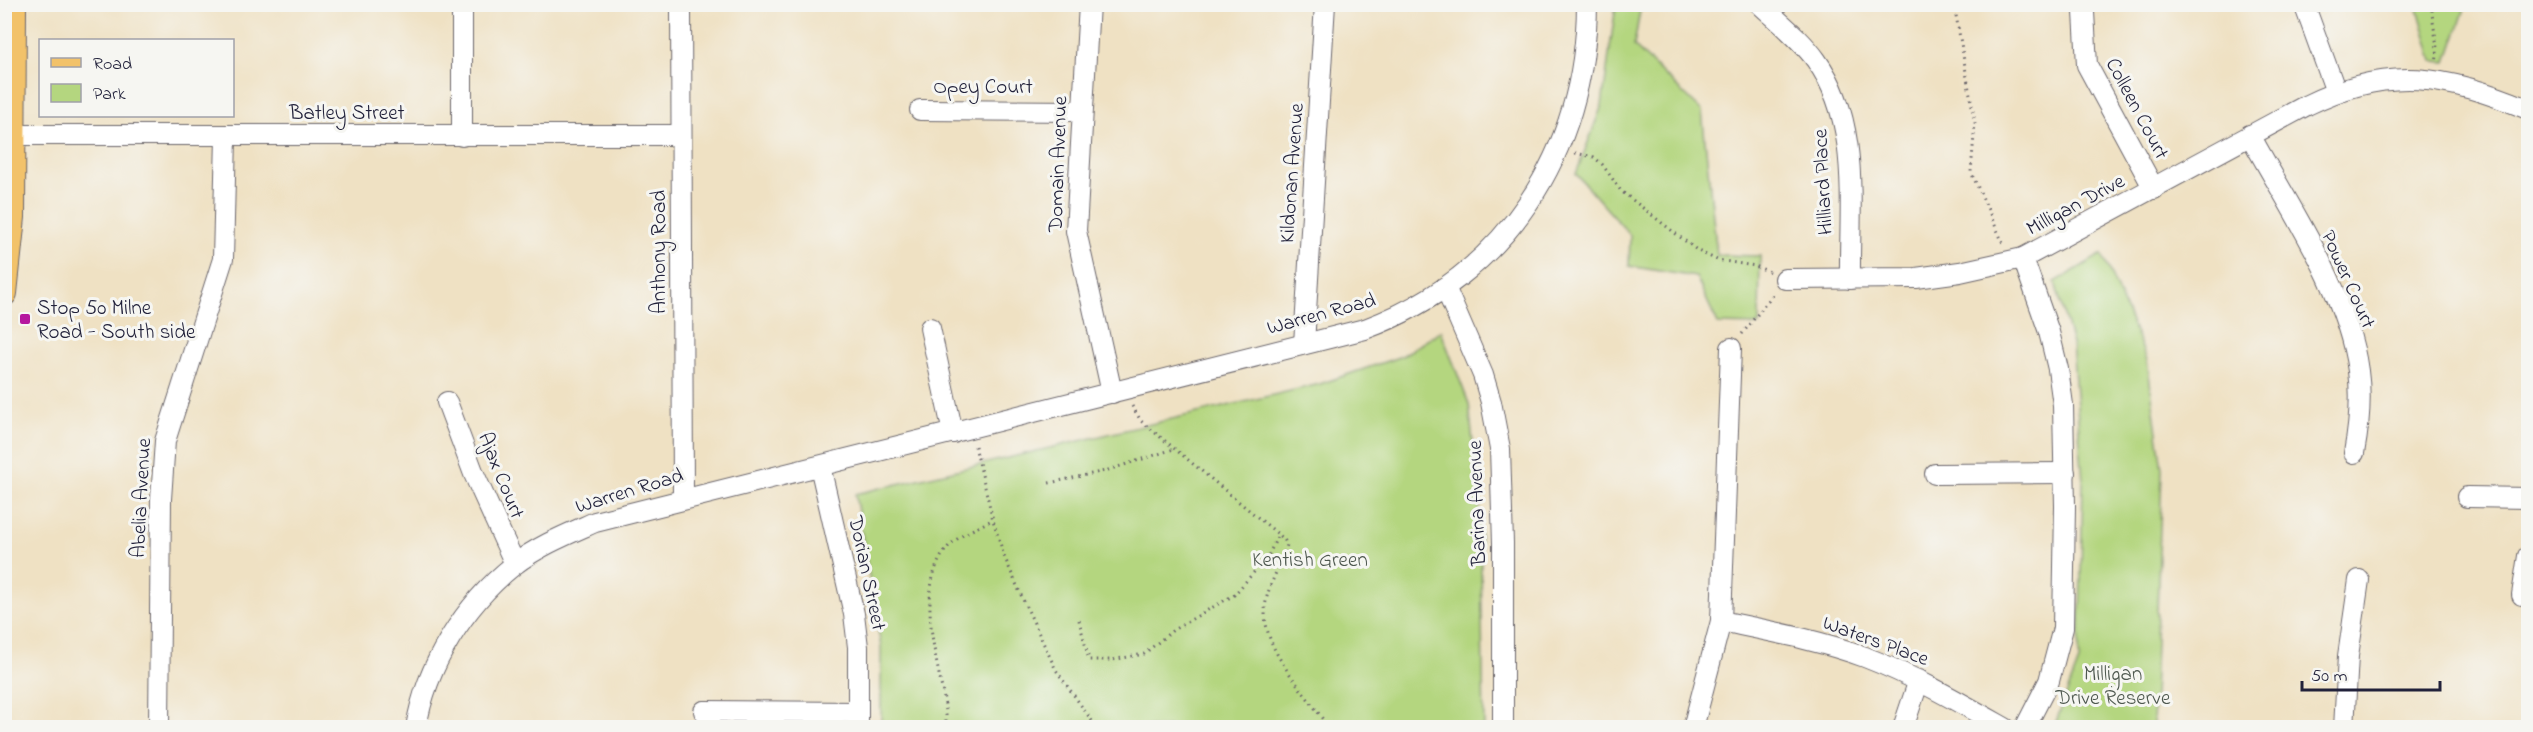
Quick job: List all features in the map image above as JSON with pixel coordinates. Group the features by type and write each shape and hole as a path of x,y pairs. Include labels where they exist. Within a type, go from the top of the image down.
{"main road":[{"path":"4,293 12,217 14,4"}],"street":[{"path":"462,4 462,136"},
{"name":"Anthony Road","path":"681,4 683,498"},
{"name":"Domain Avenue","path":"1089,4 1076,231 1120,391"},
{"name":"Kildonan Avenue","path":"1304,344 1325,4"},
{"name":"Warren Road","path":"416,728 424,694 447,644 481,598 515,564 547,544 596,522 683,498 1120,391 1385,322 1446,287 1491,251 1514,225 1533,198 1559,149 1578,84 1587,25 1587,4"},
{"name":"Hilliard Place","path":"1760,4 1814,57 1831,86 1841,110 1848,157 1850,279"},
{"path":"2304,4 2336,92"},
{"name":"Colleen Court","path":"2084,12 2085,55 2090,72 2154,189"},
{"name":"Milligan Drive","path":"2025,728 2049,681 2063,628 2064,405 2049,332 2017,260 2154,189 2250,135 2336,92 2380,81 2434,80 2472,87 2529,109"},
{"name":"Opey Court","path":"920,110 1082,111"},
{"name":"Batley Street","path":"13,135 681,135"},
{"name":"Power Court","path":"2250,135 2324,270 2348,329 2358,373 2360,397 2360,418 2354,453"},
{"name":"Abelia Avenue","path":"159,728 161,500 165,441 223,259 226,136"},
{"path":"1785,279 1934,276 2017,260"},
{"name":"Barina Avenue","path":"1446,287 1483,375 1500,449 1503,543 1503,728"},
{"path":"930,328 962,430"},
{"path":"1693,728 1721,621 1731,348"},
{"name":"Ajax Court","path":"447,402 478,484 515,564"},
{"name":"Dorian Street","path":"820,466 854,614 858,647 858,720"},
{"path":"1935,474 2065,473"},
{"path":"2467,497 2529,498"},
{"path":"2522,595 2529,556"},
{"path":"2344,728 2348,656 2359,580"},
{"name":"Waters Place","path":"1721,621 1840,649 1919,680 2005,728"},
{"path":"1903,728 1919,680"},
{"path":"704,711 858,720"}],"path":[{"path":"1954,4 1975,123 1971,172 2017,260"},
{"path":"2432,4 2431,24 2439,49 2434,80"},
{"path":"1559,149 1594,157 1602,164 1621,191 1698,251 1718,260 1755,266 1785,279 1731,348"},
{"path":"1120,391 1134,412 1174,449 1280,533 1287,545 1268,593 1267,625 1280,660 1328,728"},
{"path":"962,430 1004,556 1040,638 1077,701 1097,728"},
{"path":"1049,483 1105,471 1174,449"},
{"path":"946,728 946,711 930,612 930,592 940,559 950,545 972,530 993,520"},
{"path":"1079,620 1089,660 1112,660 1144,654 1173,630 1234,595 1268,556 1280,533"}],"green space":[{"path":"1616,5 1641,5 1634,46 1702,111 1717,255 1760,256 1759,325 1718,324 1696,277 1629,266 1630,235 1576,174 1602,105"},
{"path":"2417,5 2466,5 2447,62 2433,61"},
{"name":"Milligan Drive Reserve","path":"2102,254 2147,360 2162,469 2153,727 2054,727 2079,661 2083,481 2072,344 2055,282"},
{"name":"Kentish Green","path":"1441,331 1469,404 1480,512 1484,727 881,727 881,647 855,494 1320,384 1402,356"}],"place":[{"name":"Stop 50 Milne Road - South side","path":"25,319"}]}
